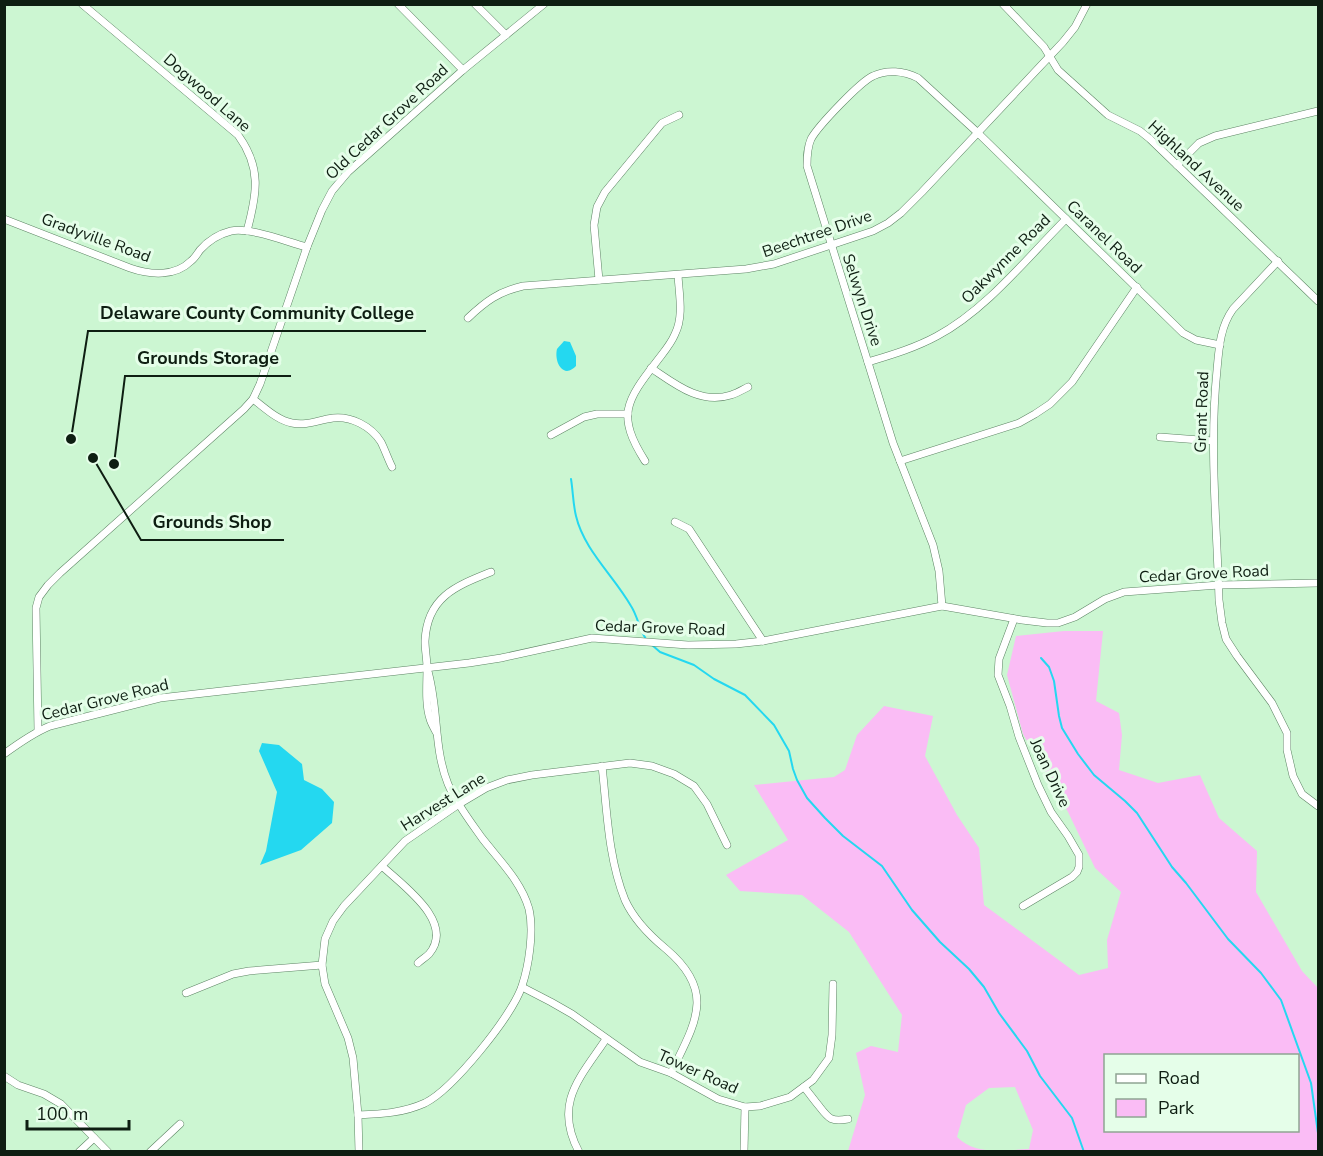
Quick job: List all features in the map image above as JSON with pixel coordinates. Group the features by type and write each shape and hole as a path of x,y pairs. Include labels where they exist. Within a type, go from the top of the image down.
{"street":[{"name":"Dogwood Lane","path":"82,4 238,135 250,155 256,185 254,207 247,231"},
{"path":"398,4 463,70"},
{"path":"475,4 506,35"},
{"name":"Old Cedar Grove Road","path":"38,731 36,620 39,597 60,573 253,399 261,384 307,247 327,198 338,183 463,70 544,4"},
{"name":"Highland Avenue","path":"1003,4 1044,47 1058,70 1108,115 1140,131 1150,139 1318,301"},
{"name":"Beechtree Drive","path":"468,318 493,297 523,286 760,267 873,231 901,213 978,134 1075,27 1087,4"},
{"name":"Selwyn Drive","path":"942,606 939,571 933,545 900,461 831,245 807,166 808,148 818,129 863,82 873,76 893,71 911,74 918,78 978,134"},
{"path":"1177,165 1199,144 1215,136 1318,111"},
{"path":"599,280 594,225 597,207 605,192 662,123 679,115"},
{"name":"Caranel Road","path":"978,134 1183,333 1220,345"},
{"name":"Gradyville Road","path":"4,219 130,268 156,274 184,267 206,244 217,236 231,231 247,231 307,247"},
{"name":"Oakwynne Road","path":"868,362 912,347 957,324 995,292 1066,219"},
{"name":"Grant Road","path":"1278,261 1227,317 1220,345 1213,413 1219,585 1222,623 1227,639 1275,710 1287,733 1287,750 1293,776 1302,794 1318,806"},
{"path":"645,460 631,436 628,414 634,394 676,334 680,312 678,275"},
{"path":"900,461 1001,430 1019,423 1050,404 1072,382 1137,287"},
{"path":"651,368 686,391 699,396 729,396 748,387"},
{"path":"253,399 274,415 290,423 312,424 333,418 356,421 380,440 392,467"},
{"path":"551,435 584,417 597,414 628,414"},
{"path":"1160,437 1213,441"},
{"path":"675,522 690,529 763,642"},
{"path":"358,1115 399,1112 426,1103 442,1091 494,1033 522,987 531,933 529,910 521,891 459,804 448,784 437,733 430,719 426,688 425,639 434,609 440,600 454,588 491,572"},
{"name":"Cedar Grove Road","path":"4,754 38,731 50,726 160,698 501,658 592,638 688,645 763,642 942,606 1014,619 1058,623 1075,617 1124,591 1219,585 1318,583"},
{"name":"Joan Drive","path":"1014,619 999,660 999,675 1018,737 1038,785 1080,860 1079,867 1072,878 1023,906"},
{"name":"Harvest Lane","path":"359,1152 353,1058 348,1038 325,984 322,965 325,939 333,921 344,906 405,841 459,804 486,788 507,780 630,763 652,766 674,774 693,786 707,804 727,845"},
{"path":"602,766 612,857 626,902 648,934 677,958 690,975 696,992 698,1008 693,1027 671,1073"},
{"path":"382,866 432,915 436,928 435,943 430,953 418,963"},
{"path":"186,993 233,974 322,965"},
{"name":"Tower Road","path":"522,987 562,1008 640,1062 671,1073 718,1099 745,1107 760,1106 790,1097 813,1080 829,1058 833,984"},
{"path":"579,1152 570,1133 567,1117 570,1099 579,1079 606,1039"},
{"path":"4,1076 18,1085 44,1094 62,1104 108,1152"},
{"path":"804,1087 829,1118 836,1121 848,1119"},
{"path":"744,1152 745,1107"},
{"path":"150,1152 180,1124"},
{"path":"79,1152 94,1138"}],"green space":[{"path":"1064,631 1103,631 1096,701 1119,713 1122,735 1119,770 1158,783 1200,775 1219,818 1257,851 1256,892 1302,971 1318,988 1318,1151 1000,1151 848,1151 865,1095 856,1053 871,1046 898,1052 902,1015 849,932 802,895 740,891 726,875 788,840 754,785 834,777 845,770 857,735 884,706 933,716 925,756 957,815 979,848 984,905 1079,975 1108,968 1107,940 1121,892 1095,868 1068,812 1023,734 1007,675 1016,636","holes":["1015,1087 1033,1130 1029,1149 991,1150 973,1147 957,1137 966,1105 989,1088"]}],"water":[{"path":"564,341 570,342 576,356 576,366 568,371 559,366 556,356 557,349"},
{"path":"262,743 279,745 302,764 304,780 322,789 334,802 332,823 301,850 260,865 266,851 277,792 259,751"}],"waterway":[{"path":"571,479 575,511 580,528 592,552 631,606 646,639"},
{"path":"652,645 660,652 694,665 714,679 745,695 774,725 789,751 797,780 807,798 843,836 882,866 912,910 984,987 999,1013 1027,1051 1040,1076 1072,1118 1084,1152"},
{"path":"1041,658 1049,667 1054,681 1062,728 1078,754 1094,775 1137,813 1172,867 1228,939 1261,973 1281,1000 1311,1083 1318,1133"}],"place":[{"name":"Delaware County Community College","path":"71,439"},
{"name":"Grounds Shop","path":"93,458"},
{"name":"Grounds Storage","path":"114,464"}]}
